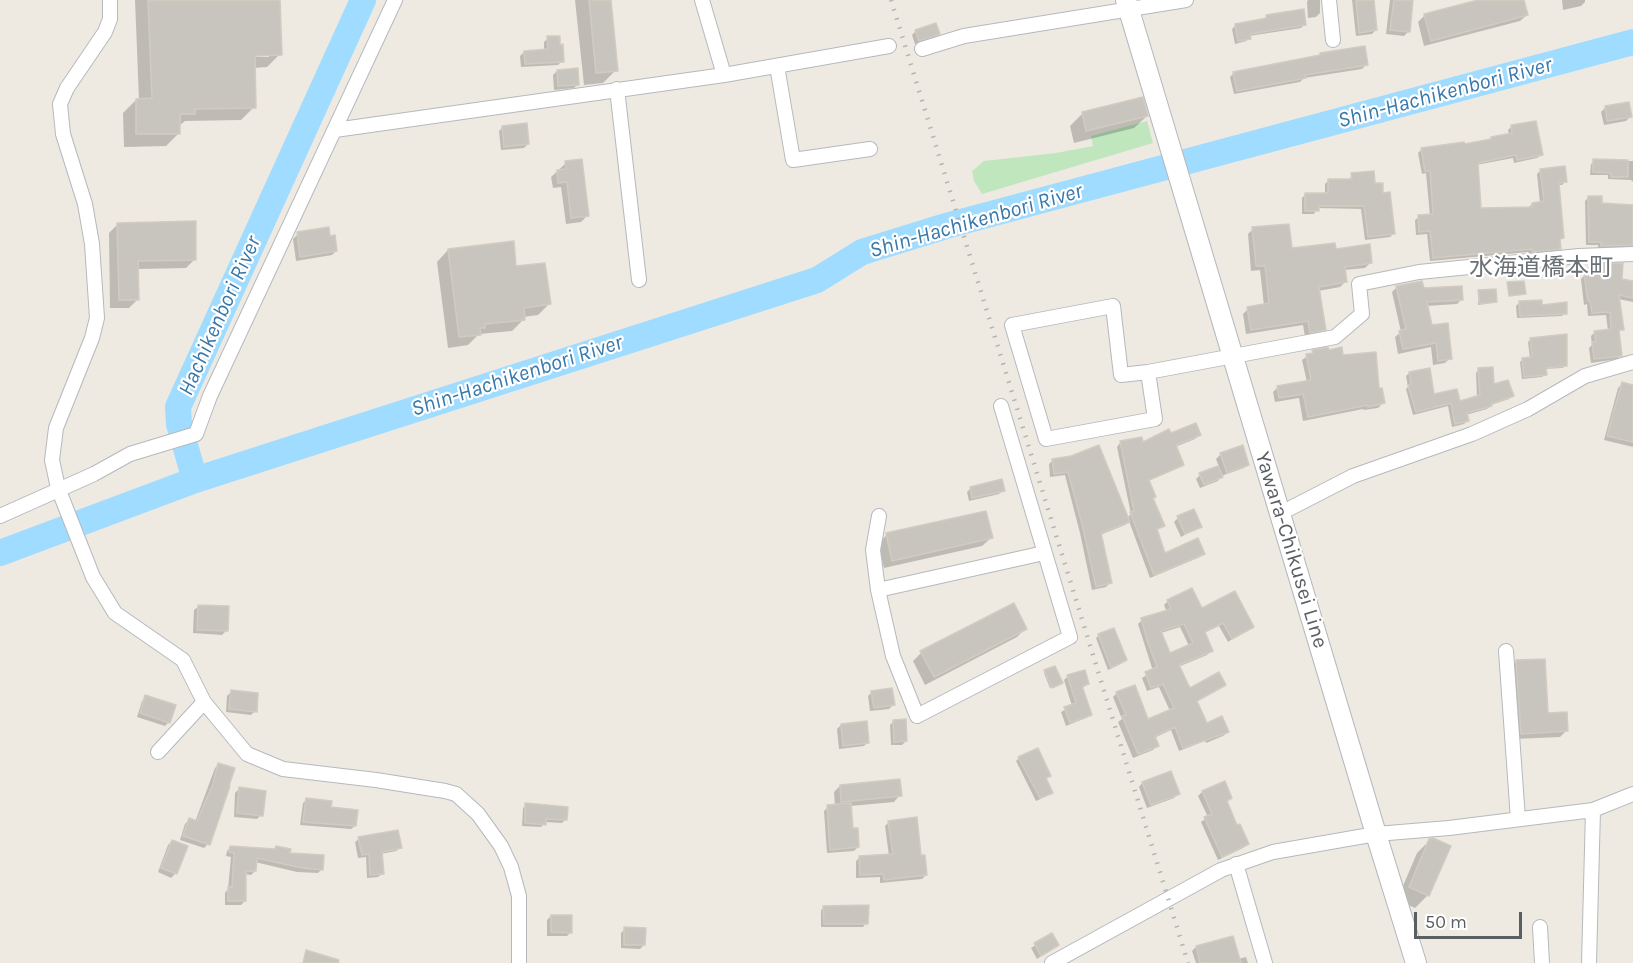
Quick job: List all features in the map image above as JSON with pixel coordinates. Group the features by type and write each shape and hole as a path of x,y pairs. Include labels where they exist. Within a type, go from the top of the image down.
{"main road":[{"name":"Yawara-Chikusei Line","path":"1128,5 1416,963"}],"street":[{"path":"110,0 110,19 105,32 98,46 67,88 60,104 63,134 85,204 92,244 97,318 92,339 56,428 52,460 60,491 85,559 99,589 115,613 183,660 204,702 247,754 283,769 445,791 456,794 478,814 501,846 511,867 519,896 519,963"},
{"path":"0,516 60,491 130,454 196,434 210,396 395,0"},
{"path":"702,0 724,75"},
{"path":"922,49 964,36 1128,5 1186,0"},
{"path":"1329,0 1333,40"},
{"path":"335,130 724,75 889,46"},
{"path":"777,66 793,159 870,149"},
{"path":"617,89 639,280"},
{"path":"1148,372 1155,419 1046,439 1012,326 1113,306 1120,375 1148,372 1335,337 1362,314 1359,284 1429,271 1579,256 1633,254"},
{"path":"1281,513 1353,476 1472,434 1528,409 1585,376 1633,362"},
{"path":"879,516 873,550 878,590 893,656 917,716 1070,637 1001,406"},
{"path":"878,590 1044,553"},
{"path":"1506,651 1518,819"},
{"path":"158,752 204,702"},
{"path":"1052,963 1221,870 1273,852 1376,834 1449,828 1593,810 1633,794"},
{"path":"1589,963 1593,810"},
{"path":"1236,864 1265,963"},
{"path":"1540,927 1542,963"}],"green space":[{"path":"1147,121 1153,143 982,194 974,181 972,171 984,161 1056,153 1093,146 1091,136"}],"building":[{"path":"148,0 280,0 282,55 255,56 256,108 195,109 195,114 180,114 180,134 136,134 136,99 152,98"},
{"path":"589,0 611,0 618,71 596,73"},
{"path":"1356,0 1374,0 1377,30 1359,33"},
{"path":"1394,0 1413,0 1410,32 1390,30"},
{"path":"1478,0 1524,0 1528,15 1431,41 1424,14"},
{"path":"1304,9 1306,25 1250,34 1251,39 1238,41 1235,24 1267,18 1266,15"},
{"path":"936,23 940,34 919,41 915,30"},
{"path":"547,36 560,36 564,62 525,64 524,51 548,49"},
{"path":"1365,46 1368,65 1305,75 1306,78 1237,91 1233,72 1320,55 1320,53"},
{"path":"578,68 579,85 558,86 557,70"},
{"path":"1143,97 1148,116 1086,131 1082,112"},
{"path":"1629,102 1632,117 1607,121 1605,106"},
{"path":"1536,121 1543,155 1517,160 1516,155 1478,163 1481,208 1532,207 1532,203 1544,201 1540,169 1565,166 1567,182 1559,183 1564,238 1560,239 1561,249 1532,252 1532,249 1433,258 1430,231 1419,232 1418,215 1433,214 1430,171 1425,171 1421,148 1491,139 1491,137 1512,133 1511,125"},
{"path":"527,123 529,144 504,147 502,126"},
{"path":"582,159 589,216 571,218 567,182 558,183 557,170 566,169 565,161"},
{"path":"1593,159 1628,160 1628,177 1611,177 1611,173 1593,172"},
{"path":"1374,171 1375,183 1383,183 1383,193 1390,192 1395,234 1368,237 1364,206 1319,206 1319,211 1305,211 1305,193 1328,193 1328,179 1352,179 1351,173"},
{"path":"1588,196 1602,196 1602,203 1633,205 1633,245 1601,246 1601,242 1589,242"},
{"path":"196,221 196,260 138,261 139,300 119,300 117,223"},
{"path":"1289,224 1292,248 1335,243 1336,249 1370,244 1372,263 1345,267 1347,282 1319,287 1326,330 1310,333 1308,321 1251,330 1247,307 1269,303 1265,266 1256,266 1252,227"},
{"path":"329,227 330,236 335,235 337,251 300,257 297,232"},
{"path":"514,241 516,266 545,263 551,304 524,308 525,320 485,324 485,328 480,328 481,335 459,337 448,249"},
{"path":"1623,263 1622,279 1633,281 1633,298 1619,295 1624,330 1619,330 1622,356 1594,359 1592,342 1596,342 1594,331 1611,329 1610,312 1592,313 1584,274 1599,272 1599,264"},
{"path":"1422,281 1424,288 1462,286 1463,300 1427,302 1432,325 1448,323 1452,359 1438,361 1436,343 1403,349 1399,331 1406,329 1396,286"},
{"path":"1524,281 1526,294 1509,296 1507,282"},
{"path":"1496,289 1497,302 1480,304 1478,290"},
{"path":"1542,300 1542,305 1567,302 1567,314 1520,316 1519,301"},
{"path":"1567,334 1567,366 1546,368 1547,375 1524,377 1522,358 1532,357 1530,338"},
{"path":"1328,347 1329,350 1342,347 1343,355 1376,352 1379,388 1382,388 1385,403 1308,417 1303,394 1279,398 1277,386 1311,380 1306,354 1313,353 1312,350"},
{"path":"1493,367 1494,384 1508,380 1514,396 1491,404 1492,406 1467,413 1469,421 1455,424 1451,403 1416,412 1408,385 1411,384 1409,372 1430,368 1434,394 1457,389 1460,401 1480,395 1478,368"},
{"path":"1622,382 1633,385 1633,442 1607,436"},
{"path":"1196,423 1201,435 1176,445 1184,465 1149,480 1156,497 1153,498 1165,526 1157,529 1165,553 1198,538 1205,554 1154,575 1130,512 1134,511 1120,441 1142,437 1143,442 1169,429 1171,433"},
{"path":"1099,445 1130,522 1101,533 1112,583 1096,587 1068,472 1054,474 1052,459 1071,456"},
{"path":"1243,445 1249,465 1227,473 1220,453"},
{"path":"1218,466 1223,477 1204,485 1199,473"},
{"path":"1002,479 1005,491 972,498 970,487"},
{"path":"1194,509 1202,527 1185,534 1177,516"},
{"path":"986,511 993,538 892,561 886,533"},
{"path":"1192,588 1202,608 1235,591 1254,627 1232,639 1223,623 1205,632 1213,651 1179,665 1190,688 1219,672 1226,685 1197,701 1207,723 1222,716 1229,732 1183,748 1175,727 1155,736 1159,746 1138,754 1122,716 1126,715 1116,692 1135,685 1148,719 1174,708 1163,684 1151,688 1145,672 1157,667 1141,618 1171,609 1167,600","holes":["1184,624 1193,643 1170,653 1161,631"]},
{"path":"1014,603 1027,629 934,677 920,651"},
{"path":"198,605 229,606 228,631 197,630"},
{"path":"1114,628 1127,660 1111,668 1098,634"},
{"path":"1545,659 1548,713 1567,712 1568,731 1521,734 1516,660"},
{"path":"1055,666 1063,683 1052,688 1044,670"},
{"path":"1085,670 1089,684 1082,686 1092,715 1070,723 1064,707 1076,703 1067,675"},
{"path":"892,688 895,705 874,708 871,691"},
{"path":"231,690 258,693 257,712 229,709"},
{"path":"145,695 176,705 170,723 140,713"},
{"path":"906,719 907,741 894,742 893,720"},
{"path":"867,721 869,743 843,746 841,724"},
{"path":"1038,748 1051,776 1046,778 1053,793 1040,798 1018,757"},
{"path":"218,763 235,768 210,845 183,836 189,818 197,821 213,784"},
{"path":"1171,771 1180,794 1151,805 1142,782"},
{"path":"900,779 902,796 841,802 840,785"},
{"path":"1225,781 1232,798 1227,801 1237,825 1240,824 1249,844 1222,857 1204,817 1212,814 1202,791"},
{"path":"239,787 266,791 263,816 237,813"},
{"path":"306,798 332,801 331,807 358,810 356,826 303,822"},
{"path":"525,803 568,807 567,820 546,819 546,825 525,823"},
{"path":"851,803 853,828 858,828 859,847 830,850 827,805"},
{"path":"917,817 921,855 925,855 927,875 884,880 883,874 860,875 859,856 893,854 888,821"},
{"path":"398,830 402,848 382,852 384,874 370,875 369,854 362,855 358,837"},
{"path":"1433,838 1451,846 1429,896 1409,887 1429,839"},
{"path":"172,840 188,846 177,874 161,868"},
{"path":"230,846 275,849 276,846 291,849 290,853 324,855 323,870 257,858 256,871 246,871 246,901 228,901 228,887 232,887 234,853 229,852"},
{"path":"869,905 868,924 824,924 823,906"},
{"path":"551,915 572,915 572,933 551,932"},
{"path":"624,927 646,928 645,945 624,945"},
{"path":"1052,933 1059,945 1041,956 1034,943"},
{"path":"1233,936 1241,963 1200,963 1196,946"},
{"path":"306,950 339,960 338,963 303,963"}],"waterway":[{"name":"Hachikenbori River","path":"195,480 179,424 178,407 363,0"},
{"name":"Shin-Hachikenbori River","path":"0,553 195,480 817,280 862,252 946,226 1633,42"}],"railway":[{"path":"891,0 1188,963"}],"district":[{"name":"水海道橋本町","path":"1541,268"}]}
